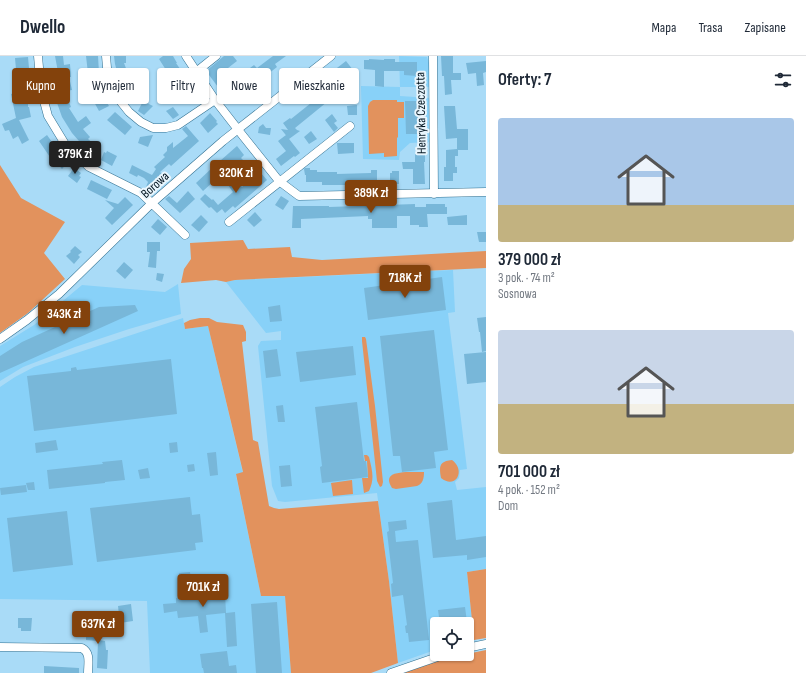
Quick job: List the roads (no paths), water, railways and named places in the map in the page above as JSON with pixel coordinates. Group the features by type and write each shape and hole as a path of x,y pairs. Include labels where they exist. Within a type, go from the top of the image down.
{"street":[{"path":"38,56 41,90 48,116 65,144 89,167 142,193 184,234"},
{"path":"106,56 108,79 117,97 129,112 140,122 153,128 166,128 178,125 215,100"},
{"path":"186,56 194,68"},
{"path":"201,68 216,56"},
{"name":"Borowa","path":"0,339 27,320 59,294 152,203 237,129 331,56"},
{"name":"Henryka Czeczotta","path":"433,56 434,194"},
{"path":"209,91 279,181 299,196 486,192"},
{"path":"230,222 279,181 350,126"},
{"path":"474,647 486,644"},
{"path":"0,647 82,648 88,654 88,673"},
{"path":"391,673 430,660"}]}
